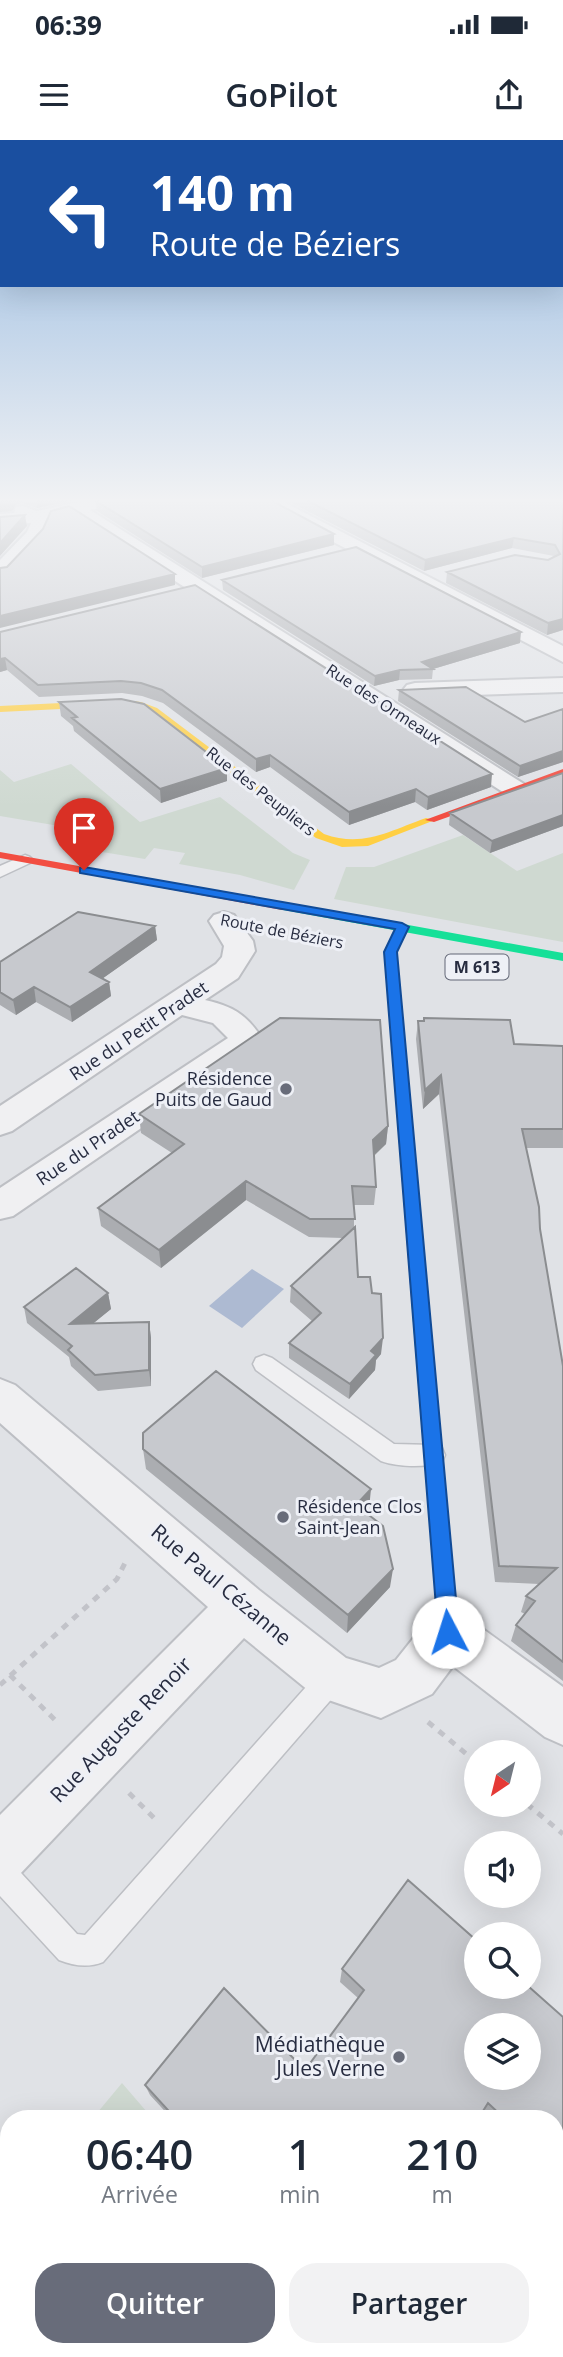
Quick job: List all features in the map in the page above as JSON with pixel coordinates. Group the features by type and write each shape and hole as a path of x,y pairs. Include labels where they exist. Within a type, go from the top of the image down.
{"street":[{"name":"Rue des Ormeaux","path":"220,600 515,789"},
{"path":"458,600 563,655"},
{"path":"371,696 400,690 563,685"},
{"name":"Rue des Peupliers","path":"0,709 122,703 154,709 320,836 342,844 368,843 563,772"},
{"name":"Route de Béziers","path":"0,855 563,957"},
{"name":"Rue du Petit Pradet","path":"0,1123 227,971 239,959 240,945 229,922"},
{"path":"402,927 391,952 448,1632 563,1719"},
{"name":"Rue du Pradet","path":"0,1206 240,1045 245,1037 230,1018 219,1012 177,1005"},
{"name":"Rue Paul Cézanne","path":"0,1397 155,1528 242,1606 332,1678 381,1693 414,1677 448,1632"},
{"name":"Rue Auguste Renoir","path":"0,1854 242,1606"}],"lane":[{"path":"0,872 25,860"},
{"path":"264,1364 390,1454 433,1455"},
{"path":"0,1873 70,1949 92,1951 332,1678"}],"path":[{"path":"0,1685 117,1579 130,1553 155,1528"},
{"path":"541,1816 563,1834"}],"shaded area":[{"path":"71,764 140,822 220,797 293,853 310,860 294,890 240,875 179,864 185,853 154,848 145,859 84,849 78,832 71,828 0,816 0,770 14,782"},
{"path":"463,835 517,871 563,853 563,942 334,899 346,867 374,867"},
{"path":"122,2083 145,2110 100,2110"}],"water":[{"path":"252,1269 284,1289 242,1328 209,1306"}],"building":[{"path":"0,600 65,600 0,616"},
{"path":"131,600 219,600 492,774 428,797 416,789 349,812 270,755 256,759 162,690 141,683 121,681 38,685 5,658 0,659 0,632"},
{"path":"255,600 460,600 521,632 422,662 433,669 400,670 375,676"},
{"path":"503,600 563,600 563,619 548,623"},
{"path":"466,687 525,722 563,709 563,751 520,766 399,690"},
{"path":"121,699 144,704 227,768 160,789 72,718 77,717 59,702"},
{"path":"563,773 563,815 492,841 450,813"},
{"path":"78,912 155,926 90,972 109,982 70,1007 34,987 13,1000 0,992 0,962"},
{"path":"280,1018 380,1020 388,1126 373,1140 376,1187 352,1186 355,1219 310,1219 246,1181 159,1250 98,1208 184,1144 139,1114"},
{"path":"424,1018 510,1020 514,1044 563,1046 563,1129 522,1129 539,1207 540,1229 563,1366 563,1662 516,1625 535,1601 526,1596 557,1568 499,1566 441,1075 425,1090 418,1021 424,1021"},
{"path":"355,1227 358,1277 370,1277 372,1293 381,1294 383,1338 371,1351 376,1355 350,1384 289,1343 321,1313 291,1286"},
{"path":"76,1268 108,1293 70,1324 149,1322 149,1370 95,1375 68,1350 72,1346 24,1307"},
{"name":"Résidence Clos Saint-Jean","path":"216,1371 371,1489 356,1505 383,1526 393,1569 348,1615 143,1449 143,1433"},
{"name":"Médiathèque Jules Verne","path":"408,1880 464,1929 464,1999 541,1998 563,2017 563,2110 495,2110 488,2103 484,2110 168,2110 145,2085 224,1988 305,2070 364,1990 342,1969"}],"traffic: fast":[{"path":"282,906 563,957"},
{"path":"419,1298 448,1632"}],"traffic: slow":[{"path":"0,709 122,703 141,705 154,710 320,836 342,844 368,843 430,820"}],"traffic: jam":[{"path":"430,820 563,772"},
{"path":"0,855 282,906"},
{"path":"390,952 419,1298"}],"place":[{"name":"Résidence Puits de Gaud","path":"286,1089"},
{"name":"Résidence Clos Saint-Jean","path":"283,1517"},
{"name":"Médiathèque Jules Verne","path":"399,2057"}],"route":[{"path":"84,870 402,927 390,952 448,1632"}]}
